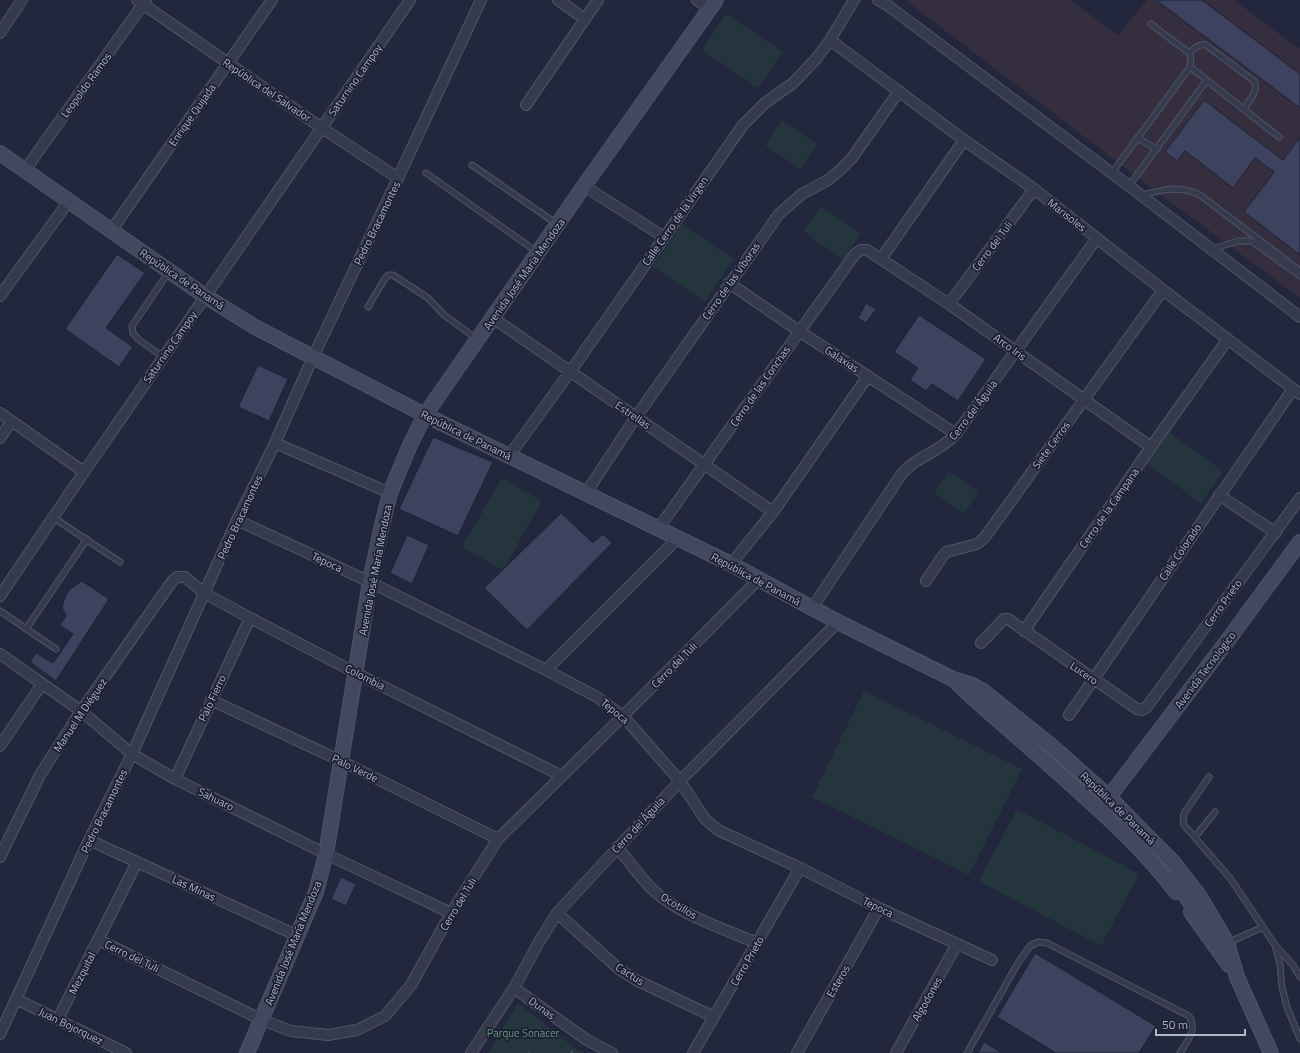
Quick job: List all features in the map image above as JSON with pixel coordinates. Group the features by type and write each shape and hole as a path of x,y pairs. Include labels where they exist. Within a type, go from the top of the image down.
{"main road":[{"name":"Avenida José María Mendoza","path":"247,1053 316,892 326,854 370,582 390,493 410,445 425,415 584,186 713,4"},
{"name":"República de Panamá","path":"1,154 206,296 255,327 425,415 730,564 838,622 953,680 972,685 983,691 1054,748 1109,797 1173,862 1200,897 1271,1053"},
{"name":"Avenida Tecnologico","path":"1109,797 1300,542"},
{"name":"República de Panamá","path":"953,680 1099,809 1142,851 1160,871 1197,920 1222,945"},
{"path":"973,698 1002,713 1096,796 1102,799 1109,797"},
{"path":"1109,797 1107,802 1109,809 1147,846 1173,876 1192,906 1197,920"}],"street":[{"path":"0,33 22,0"},
{"name":"Enrique Quijada","path":"111,231 272,0"},
{"name":"Saturnino Campoy","path":"0,596 410,0"},
{"name":"Pedro Bracamontes","path":"0,1034 89,840 132,754 237,520 275,443 313,357 481,0"},
{"path":"558,0 585,18"},
{"path":"526,105 598,0"},
{"path":"697,0 713,4"},
{"name":"Calle Cerro de la Virgen","path":"509,456 570,372 742,125 764,103 792,83 816,59 830,40 854,0"},
{"path":"878,0 887,5 1111,174 1142,195 1211,250 1300,317"},
{"name":"República del Salvador","path":"142,1 228,64 398,178"},
{"name":"Leopoldo Ramos","path":"25,170 142,1"},
{"name":"Marisoles","path":"830,40 964,140 1034,189 1296,392"},
{"name":"Cerro de las Víboras","path":"586,493 636,417 779,214 802,194 828,180 852,158 899,91"},
{"path":"882,259 964,140"},
{"path":"584,186 664,237"},
{"name":"Cerro del Tuli","path":"949,304 1034,189"},
{"path":"0,296 69,201"},
{"name":"Cerro del Águila","path":"812,608 908,466 945,445 956,434 1096,238"},
{"name":"Cerro de las Conchas","path":"658,529 855,254 861,250 867,250"},
{"name":"Arco Iris","path":"867,250 949,304 1151,447"},
{"name":"Galaxias","path":"729,283 956,434"},
{"name":"Siete Cerros","path":"926,581 946,552 977,544 985,537 1163,290"},
{"name":"Estrellas","path":"493,318 773,512"},
{"name":"Cerro de la Campana","path":"1024,631 1151,447 1228,339"},
{"path":"730,564 773,512 868,376"},
{"name":"Calle Colorado","path":"1069,715 1219,495 1296,392"},
{"path":"0,413 84,472"},
{"path":"0,438 11,422"},
{"path":"275,443 390,493"},
{"path":"1219,495 1276,533"},
{"name":"Cerro Prieto","path":"1146,708 1276,533 1300,498"},
{"name":"Tepoca","path":"237,520 370,582 597,697 623,716 680,780 700,812 718,830 800,868 879,908 992,960"},
{"path":"546,670 677,539"},
{"name":"Colombia","path":"173,580 177,577 185,577 204,593 250,618 562,776"},
{"name":"Cerro del Tuli","path":"99,940 262,1020 292,1031 328,1035 357,1030 385,1016 411,985 451,913 498,839 759,579"},
{"name":"Manuel M Diéguez","path":"0,857 40,775 81,711 173,580"},
{"name":"Palo Fierro","path":"175,779 250,618"},
{"path":"981,643 1004,619 1008,619 1024,631"},
{"name":"Cerro del Águila","path":"471,1053 514,988 557,913 680,780 838,622"},
{"name":"Lucero","path":"1024,631 1138,709 1142,710 1146,708"},
{"name":"Sahuaro","path":"0,654 81,711 132,754 175,779 326,854 451,913"},
{"path":"0,746 42,684"},
{"name":"Palo Verde","path":"211,700 341,761 498,839"},
{"name":"Las Minas","path":"89,840 298,936"},
{"name":"Ocotillos","path":"617,848 653,890 666,900 706,922 757,943"},
{"name":"Mezquital","path":"58,1019 137,862"},
{"name":"Cerro Prieto","path":"693,1053 800,868"},
{"name":"Esteros","path":"797,1053 879,908"},
{"name":"Cactus","path":"557,913 619,969 636,980 714,1017"},
{"name":"Algodones","path":"896,1053 957,944"},
{"name":"Dunas","path":"514,988 587,1040 612,1053"},
{"name":"Juan Bojorquez","path":"16,999 126,1053"}],"lane":[{"path":"1111,174 1190,67 1191,60 1189,53 1150,24"},
{"path":"1189,53 1196,46 1201,44 1206,45 1254,81 1256,86 1255,91 1244,109"},
{"path":"1190,67 1279,137"},
{"path":"1129,186 1207,80"},
{"path":"1137,138 1157,149"},
{"path":"472,165 558,224"},
{"path":"426,173 538,253"},
{"path":"1142,195 1166,189 1192,190 1300,271"},
{"path":"1211,250 1238,241 1252,241 1300,276"},
{"path":"163,357 138,339 133,333 132,326 170,271"},
{"path":"368,307 384,280 388,275 393,275 428,298 444,315 478,339"},
{"path":"54,518 120,562"},
{"path":"26,629 87,539"},
{"path":"0,611 56,649"},
{"path":"1209,777 1185,812 1183,817 1184,825 1230,878 1275,945 1293,965 1300,977"},
{"path":"1195,837 1215,812"},
{"path":"1222,945 1263,927"},
{"path":"966,1053 1018,963 1030,946 1038,942 1047,943 1189,1016 1193,1028 1191,1036 1180,1053"},
{"path":"1275,945 1280,964 1282,987 1287,1007 1300,1039"}],"path":[{"path":"571,1053 575,1048"}],"shaded area":[{"path":"905,0 1070,0 1118,35 1147,0 1234,0 1300,49 1300,298 1134,175"}],"green space":[{"path":"726,14 783,52 758,88 702,50"},
{"path":"782,121 817,144 800,169 765,145"},
{"path":"821,206 861,234 843,260 803,231"},
{"path":"682,224 734,259 705,302 653,267"},
{"path":"1169,432 1223,471 1201,503 1147,464"},
{"path":"949,472 979,492 964,514 934,493"},
{"path":"502,478 542,501 503,570 462,547"},
{"path":"864,691 1022,769 969,875 812,797"},
{"path":"1017,809 1139,874 1101,946 979,881"},
{"name":"Parque Sonacer","path":"518,1003 575,1048 585,1053 488,1053"}],"building":[{"path":"1156,0 1202,0 1300,74 1300,108"},
{"path":"1204,100 1283,160 1300,137 1300,255 1244,212 1274,172 1255,158 1233,188 1185,151 1177,161 1165,152"},
{"path":"117,254 145,273 106,328 133,347 119,367 65,329"},
{"path":"866,303 876,309 866,323 858,318"},
{"path":"919,315 986,359 958,401 932,384 926,391 910,380 918,368 894,352"},
{"path":"258,365 288,379 269,421 238,407"},
{"path":"433,437 493,462 458,536 399,509"},
{"path":"561,513 593,543 603,534 612,543 527,630 484,588"},
{"path":"407,535 429,545 412,584 390,573"},
{"path":"82,581 109,599 56,681 30,662 36,653 53,663 73,634 60,625 66,616 62,608 65,597 70,589"},
{"path":"341,877 356,884 346,906 331,899"},
{"path":"1035,953 1156,1026 1139,1053 1056,1053 997,1017"},
{"path":"984,1042 1002,1053 978,1053"}]}
